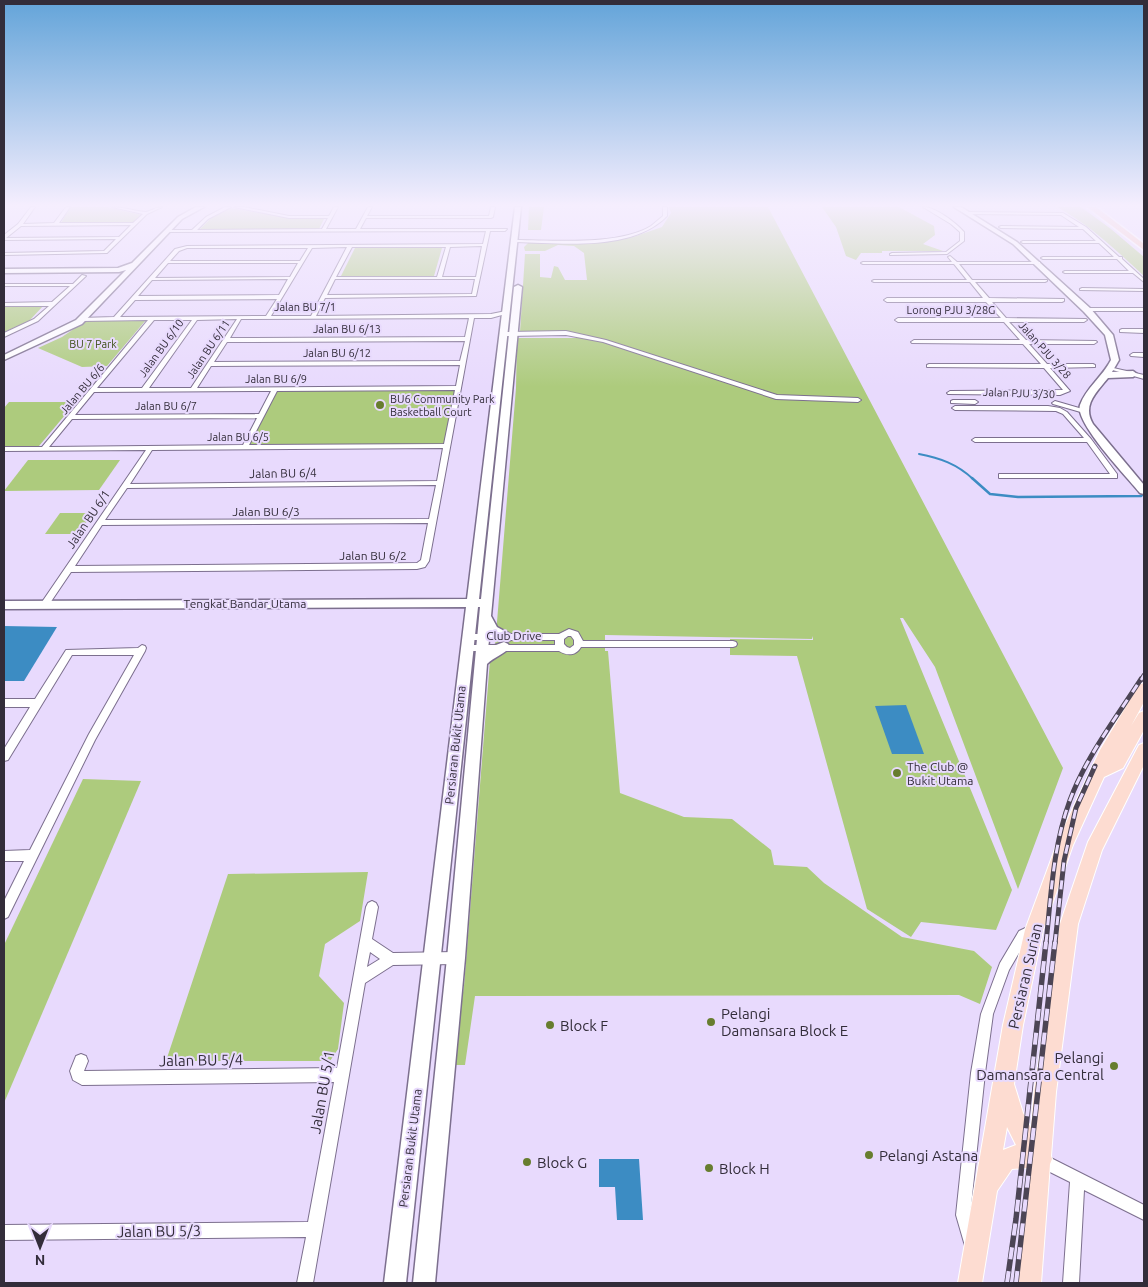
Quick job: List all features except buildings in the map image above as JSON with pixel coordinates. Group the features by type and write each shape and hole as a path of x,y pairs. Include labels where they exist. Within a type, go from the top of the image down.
{"main road":[{"name":"Persiaran Surian","path":"970,1283 973,1254 1014,1015 1034,930 1065,844 1106,755 1144,689"},
{"path":"1100,771 1117,763 1144,718"},
{"path":"1029,1283 1041,1159 1045,1092 1069,924 1094,848 1143,755"},
{"path":"1003,1082 1016,1125 1029,1146 1041,1159"},
{"path":"984,1194 999,1166 1012,1156 1026,1155 1041,1159"}],"street":[{"path":"4,358 67,329 83,318 124,267"},
{"path":"60,326 71,319 121,271 128,267"},
{"path":"116,318 161,267"},
{"path":"268,317 299,267"},
{"path":"313,317 339,267"},
{"path":"439,278 442,267"},
{"path":"323,297 471,296 475,294 480,267"},
{"name":"Persiaran Bukit Utama","path":"395,1283 467,642 509,334 506,313 514,267"},
{"name":"Persiaran Bukit Utama","path":"424,1283 456,958 515,267"},
{"name":"Jalan PJU 3/28","path":"950,393 1066,392 1066,389 960,267"},
{"path":"1047,267 1109,335 1113,364 1106,376 1086,400 1084,411 1089,425 1144,491"},
{"path":"1130,267 1144,281"},
{"path":"4,269 106,268 112,272 121,271"},
{"path":"1065,272 1135,272"},
{"path":"4,335 31,323 84,276"},
{"path":"150,279 292,278"},
{"path":"333,278 478,278"},
{"path":"874,281 1045,281"},
{"path":"4,285 74,285"},
{"path":"1082,290 1144,290"},
{"path":"134,298 280,297"},
{"path":"887,300 1062,300"},
{"path":"4,304 54,304"},
{"path":"1087,310 1144,310"},
{"name":"Jalan BU 7/1","path":"83,318 491,316 506,313"},
{"name":"Jalan BU 6/2","path":"69,568 420,566 425,561 472,316"},
{"path":"4,354 76,318 83,318"},
{"name":"Jalan BU 6/6","path":"44,448 153,318"},
{"name":"Jalan BU 6/10","path":"144,390 196,318"},
{"name":"Jalan BU 6/11","path":"193,389 239,320"},
{"name":"Lorong PJU 3/28G","path":"898,320 1005,320"},
{"path":"1005,320 1084,320"},
{"path":"1122,331 1144,331"},
{"path":"509,334 566,334 604,341 776,397 858,400"},
{"name":"Jalan BU 6/13","path":"226,340 468,338"},
{"path":"914,342 1094,342"},
{"path":"1133,355 1144,355"},
{"name":"Jalan BU 6/12","path":"210,364 463,363"},
{"path":"1113,364 1144,377"},
{"path":"929,366 1093,366"},
{"path":"1106,376 1134,374"},
{"name":"Jalan BU 6/9","path":"94,390 458,388"},
{"path":"245,447 275,389"},
{"name":"Jalan PJU 3/30","path":"1006,405 1051,402 1084,411"},
{"path":"954,405 1006,405 1063,411 1089,440 1115,476 1002,476"},
{"name":"Jalan BU 6/7","path":"72,416 261,416"},
{"path":"975,440 1089,440"},
{"name":"Jalan BU 6/5","path":"4,449 447,446"},
{"name":"Jalan BU 6/1","path":"45,604 151,447"},
{"name":"Jalan BU 6/4","path":"125,486 440,483"},
{"name":"Jalan BU 6/3","path":"100,524 432,521"},
{"name":"Tengkat Bandar Utama","path":"4,605 486,603"},
{"path":"482,649 490,652 505,642 492,630 485,616"},
{"path":"580,644 579,638 567,634 558,641 561,648 570,651 580,644 733,644"},
{"name":"Club Drive","path":"467,642 482,649 505,642 561,637"},
{"name":"Club Drive","path":"505,642 561,648"},
{"path":"4,757 69,652 141,650 92,738 4,913"},
{"path":"4,703 38,703"},
{"path":"4,856 33,855"},
{"name":"Jalan BU 5/1","path":"305,1283 372,907"},
{"path":"973,1254 963,1215 978,1073 987,1014 1004,967 1023,935 1034,930"},
{"path":"365,941 390,958 456,958"},
{"path":"359,980 390,958"},
{"name":"Jalan BU 5/4","path":"81,1061 77,1071 78,1075 82,1078 342,1075"},
{"path":"1041,1159 1144,1213"},
{"path":"1071,1283 1077,1179"},
{"name":"Jalan BU 5/3","path":"4,1233 314,1229"}],"green space":[{"path":"345,267 437,267 434,276 341,276"},
{"path":"524,267 540,267 540,277 551,278 554,267 558,267 565,280 587,280 586,267 800,267 1063,768 1018,889 935,667 903,618 900,618 1012,890 996,930 921,922 911,937 867,909 797,656 730,655 730,639 813,640 813,636 812,639 605,635 605,651 608,651 620,793 684,817 732,819 771,850 774,865 807,867 824,883 902,937 974,951 992,967 980,1004 959,995 475,996 465,1065 452,1065 464,986 490,660 494,659 516,388 517,338 585,338 566,332 520,332"},
{"path":"1134,267 1144,267 1144,276"},
{"path":"4,305 44,305 29,321 4,332"},
{"name":"BU 7 Park","path":"87,320 146,320 107,366 82,367 38,348 62,337"},
{"path":"457,388 446,446 246,446 275,389"},
{"path":"9,402 76,402 39,446 4,446 4,408"},
{"path":"28,460 120,460 99,490 4,491"},
{"path":"60,513 93,513 78,534 45,534"},
{"path":"83,779 141,781 4,1103 4,945"},
{"path":"368,872 360,921 325,944 319,976 344,1003 338,1049 330,1061 166,1061 228,874"}],"water":[{"path":"4,626 57,627 24,681 4,681"},
{"path":"906,705 924,754 892,754 875,706"},
{"path":"599,1159 639,1159 643,1220 617,1220 615,1187 599,1187"}],"waterway":[{"path":"919,454 948,462 961,469 973,479"},
{"path":"972,478 990,494 1018,497 1141,496 1144,493"}],"railway":[{"path":"1141,680 1144,675"},
{"path":"1046,943 1056,853 1070,800 1084,768 1141,679"},
{"path":"1055,943 1064,861 1076,808 1095,766"},
{"path":"1007,1283 1016,1219 1046,942"},
{"path":"1016,1283 1055,942"}],"place":[{"name":"BU6 Community Park Basketball Court","path":"380,405"},
{"name":"The Club @ Bukit Utama","path":"897,773"},
{"name":"Pelangi Damansara Block E","path":"711,1022"},
{"name":"Block F","path":"550,1025"},
{"name":"Pelangi Damansara Central","path":"1114,1066"},
{"name":"Pelangi Astana","path":"869,1155"},
{"name":"Block G","path":"527,1162"},
{"name":"Block H","path":"709,1168"}]}
